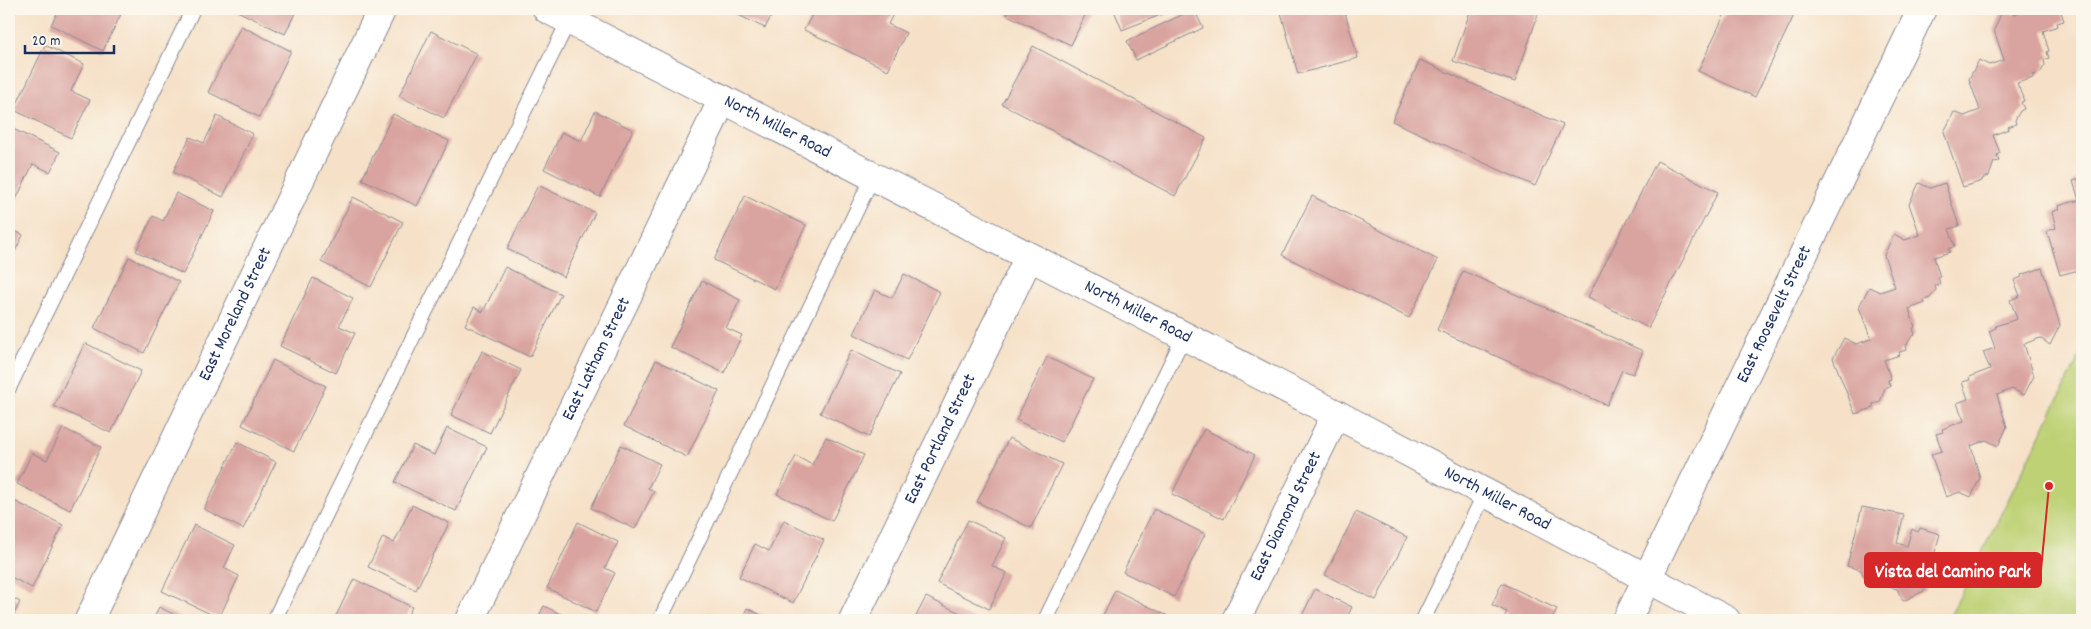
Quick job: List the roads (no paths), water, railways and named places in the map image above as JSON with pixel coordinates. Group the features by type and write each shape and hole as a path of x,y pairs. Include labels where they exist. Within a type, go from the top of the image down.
{"street":[{"name":"East Moreland Street","path":"89,620 382,9"},
{"name":"East Roosevelt Street","path":"1627,620 1922,9"},
{"name":"North Miller Road","path":"558,14 1336,414 1726,620"},
{"name":"East Latham Street","path":"470,620 723,98"},
{"name":"East Portland Street","path":"853,620 1029,257"},
{"name":"East Diamond Street","path":"1236,620 1336,414"}],"lane":[{"path":"9,388 193,9"},
{"path":"274,620 558,14"},
{"path":"660,620 873,176"},
{"path":"1044,620 1184,336"},
{"path":"1423,620 1485,493"}],"place":[{"name":"Vista del Camino Park","path":"2049,486"}]}
